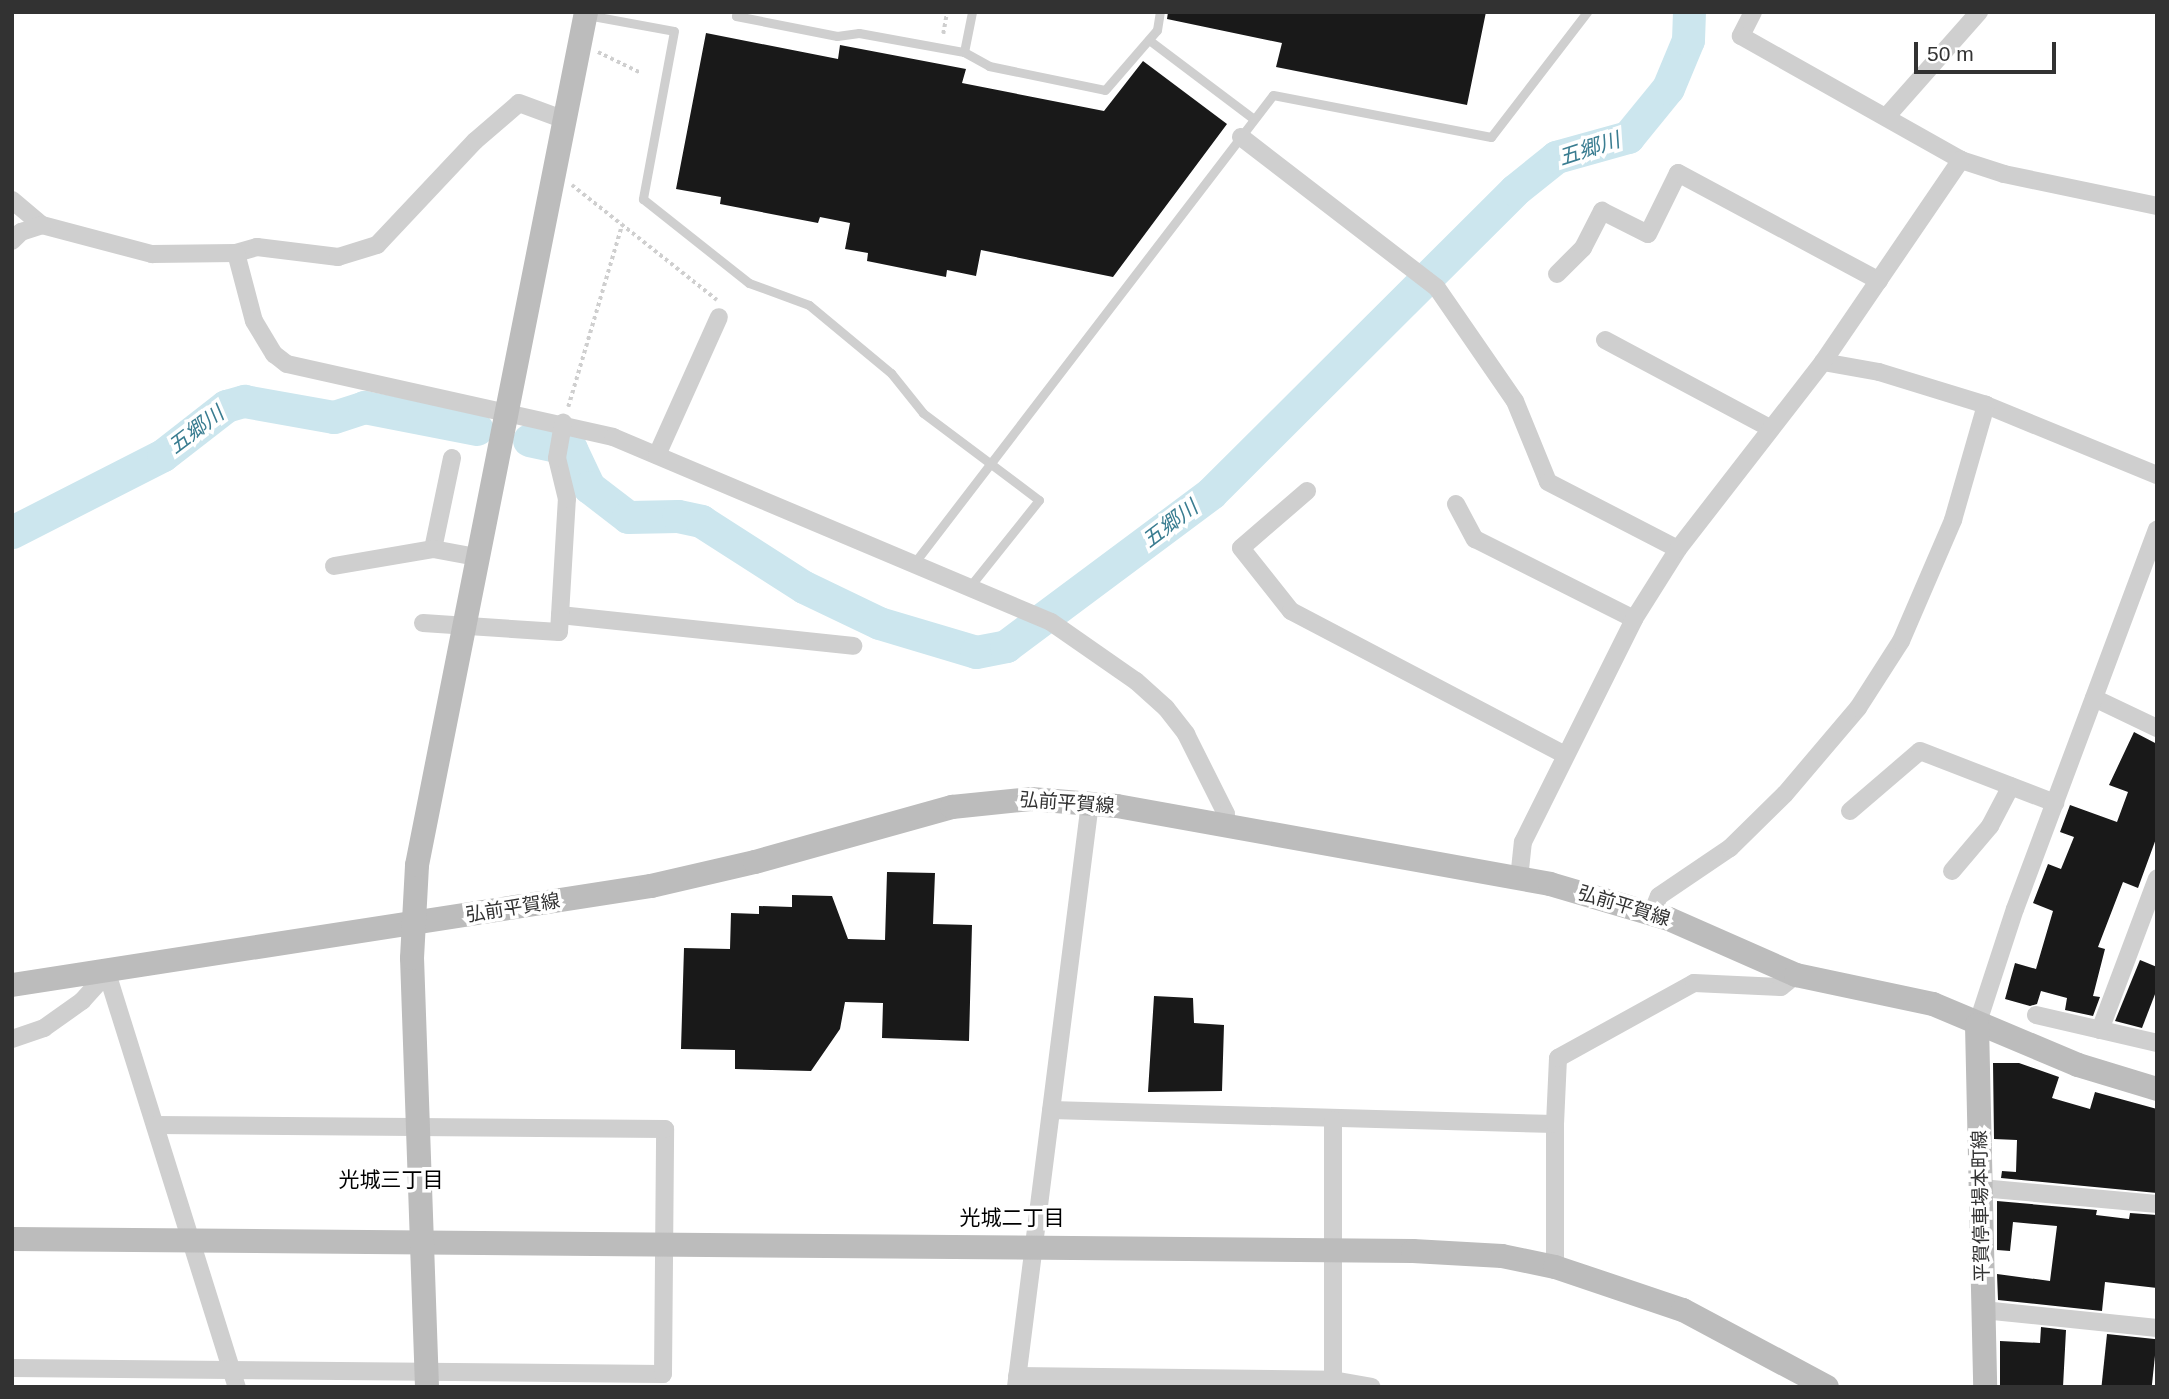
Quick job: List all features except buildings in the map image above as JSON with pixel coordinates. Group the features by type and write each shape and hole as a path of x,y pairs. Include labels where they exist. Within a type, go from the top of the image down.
{"street":[{"path":"1754,12 1741,36 1961,160 2004,174 2157,206"},
{"path":"1887,116 1979,12"},
{"path":"427,1379 412,924 425,807 586,14"},
{"path":"12,200 42,225 152,254 236,253 257,247 338,257 362,252 377,245 475,141 519,103 565,120"},
{"path":"1241,137 1437,288 1515,401 1548,482 1678,549"},
{"path":"1519,879 1523,842 1634,619 1678,549 1823,362 1961,160"},
{"path":"1557,274 1583,248 1602,211 1648,234 1678,173 1879,281"},
{"path":"12,241 21,232 42,225"},
{"path":"236,253 254,321 274,354 287,364 505,411 657,455 971,585 1051,622 1136,681 1166,708 1192,745 1226,814 1226,826"},
{"path":"657,455 720,310"},
{"path":"1605,340 1770,428"},
{"path":"1823,362 1879,372 1986,405 2157,475"},
{"path":"1652,913 1659,896 1730,848 1785,794 1858,708 1901,641 1953,520 1986,405"},
{"path":"423,622 559,632 567,499 557,457 562,429"},
{"path":"432,549 452,458"},
{"path":"1307,491 1241,548 1291,611 1565,755"},
{"path":"1456,503 1475,539 1634,619"},
{"path":"1977,1025 2055,803 2157,530"},
{"path":"334,566 432,549 476,557"},
{"path":"560,615 853,646"},
{"path":"2094,698 2157,728"},
{"path":"1850,811 1920,751 2055,803"},
{"path":"1952,871 1990,826 2011,786"},
{"name":"弘前平賀線","path":"12,985 107,973 703,876 972,803 1031,799 1090,803 1519,879 1652,913 1796,975 1933,1004 1977,1025 2078,1065 2157,1089"},
{"path":"1090,803 1017,1381 1333,1380 1371,1387"},
{"path":"2100,1030 2157,878"},
{"path":"12,1039 44,1028 82,1001 107,973"},
{"path":"107,973 234,1378"},
{"path":"1555,1267 1558,1058 1693,983 1781,986 1796,975"},
{"path":"2036,1015 2157,1043"},
{"name":"平賀停車場本町線","path":"1977,1025 1985,1387"},
{"path":"1051,1110 1334,1120 1555,1124"},
{"path":"1333,1380 1336,1251 1334,1120"},
{"path":"12,1368 234,1378 427,1379 663,1374 665,1129 418,1130 155,1125"},
{"path":"1981,1188 2157,1204"},
{"path":"12,1239 1336,1251 1502,1256 1555,1267 1683,1310 1817,1384"},
{"path":"1983,1310 2157,1328"}],"lane":[{"path":"737,12 737,16 837,36 859,33 964,52 989,66 1105,90 1157,30 1160,12"},
{"path":"964,52 972,12"},
{"path":"915,562 1273,95 1491,137 1587,12"},
{"path":"586,14 674,31 643,199 749,283 809,305 891,373 923,413 1039,500 971,585"},
{"path":"1149,40 1254,119"}],"path":[{"path":"942,40 947,12"},
{"path":"580,44 641,73"},
{"path":"554,171 622,225 720,310"},
{"path":"562,429 622,225"}],"waterway":[{"name":"五郷川","path":"529,440 571,449 589,487 628,517 678,516 701,521 804,587 879,623 976,652 1006,646 1211,493 1515,190 1556,157 1628,137 1668,88 1688,40 1689,12"},
{"name":"五郷川","path":"12,532 163,455 226,406 244,401 334,417 364,407 477,429"}],"district":[{"name":"光城三丁目","path":"391,1180"},
{"name":"光城二丁目","path":"1012,1218"}]}
